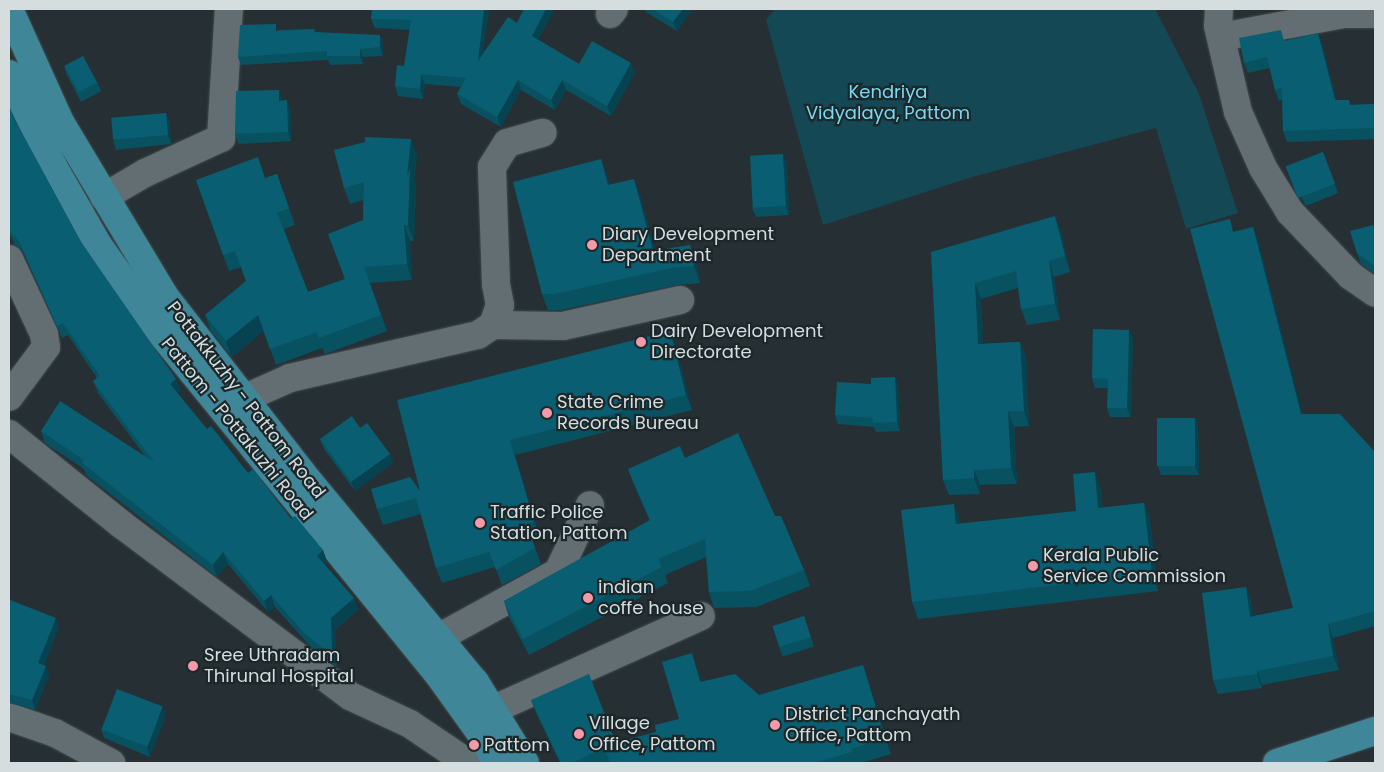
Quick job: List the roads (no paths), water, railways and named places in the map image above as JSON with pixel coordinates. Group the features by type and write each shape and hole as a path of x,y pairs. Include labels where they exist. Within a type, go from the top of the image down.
{"main road":[{"name":"Pottakkuzhy - Pattom Road","path":"9,10 60,122 165,297 243,399 440,637 492,710 525,763"},
{"name":"Pattom - Pottakuzhi Road","path":"9,74 54,168 98,245 156,327 436,672 484,738 496,763"},
{"path":"1277,763 1375,730"}],"street":[{"path":"104,197 144,173 221,138 229,9"},
{"path":"1219,9 1221,36 1238,112 1272,183 1290,212 1314,238 1351,276 1375,293"},
{"path":"1221,36 1344,14 1375,14"},
{"path":"493,325 500,305 496,284 492,167 507,143 544,133"},
{"path":"9,259 44,334 46,347 9,397"},
{"path":"243,399 290,378 478,335 493,325 563,326 680,300"},
{"path":"9,434 121,524 350,696 410,724 468,763"},
{"path":"440,637 558,572 590,505"},
{"path":"492,710 701,616"},
{"path":"9,717 55,732 111,763"}],"place":[{"name":"Diary Development Department","path":"592,245"},
{"name":"Dairy Development Directorate","path":"641,342"},
{"name":"State Crime Records Bureau","path":"547,413"},
{"name":"Traffic Police Station, Pattom","path":"480,523"},
{"name":"Kerala Public Service Commission","path":"1033,566"},
{"name":"indian coffe house","path":"588,598"},
{"name":"Sree Uthradam Thirunal Hospital","path":"193,666"},
{"name":"District Panchayath Office, Pattom","path":"775,725"},
{"name":"Village Office, Pattom","path":"579,734"},
{"name":"Pattom","path":"474,745"}],"park label":[{"name":"Kendriya Vidyalaya, Pattom","path":"888,104"}]}
